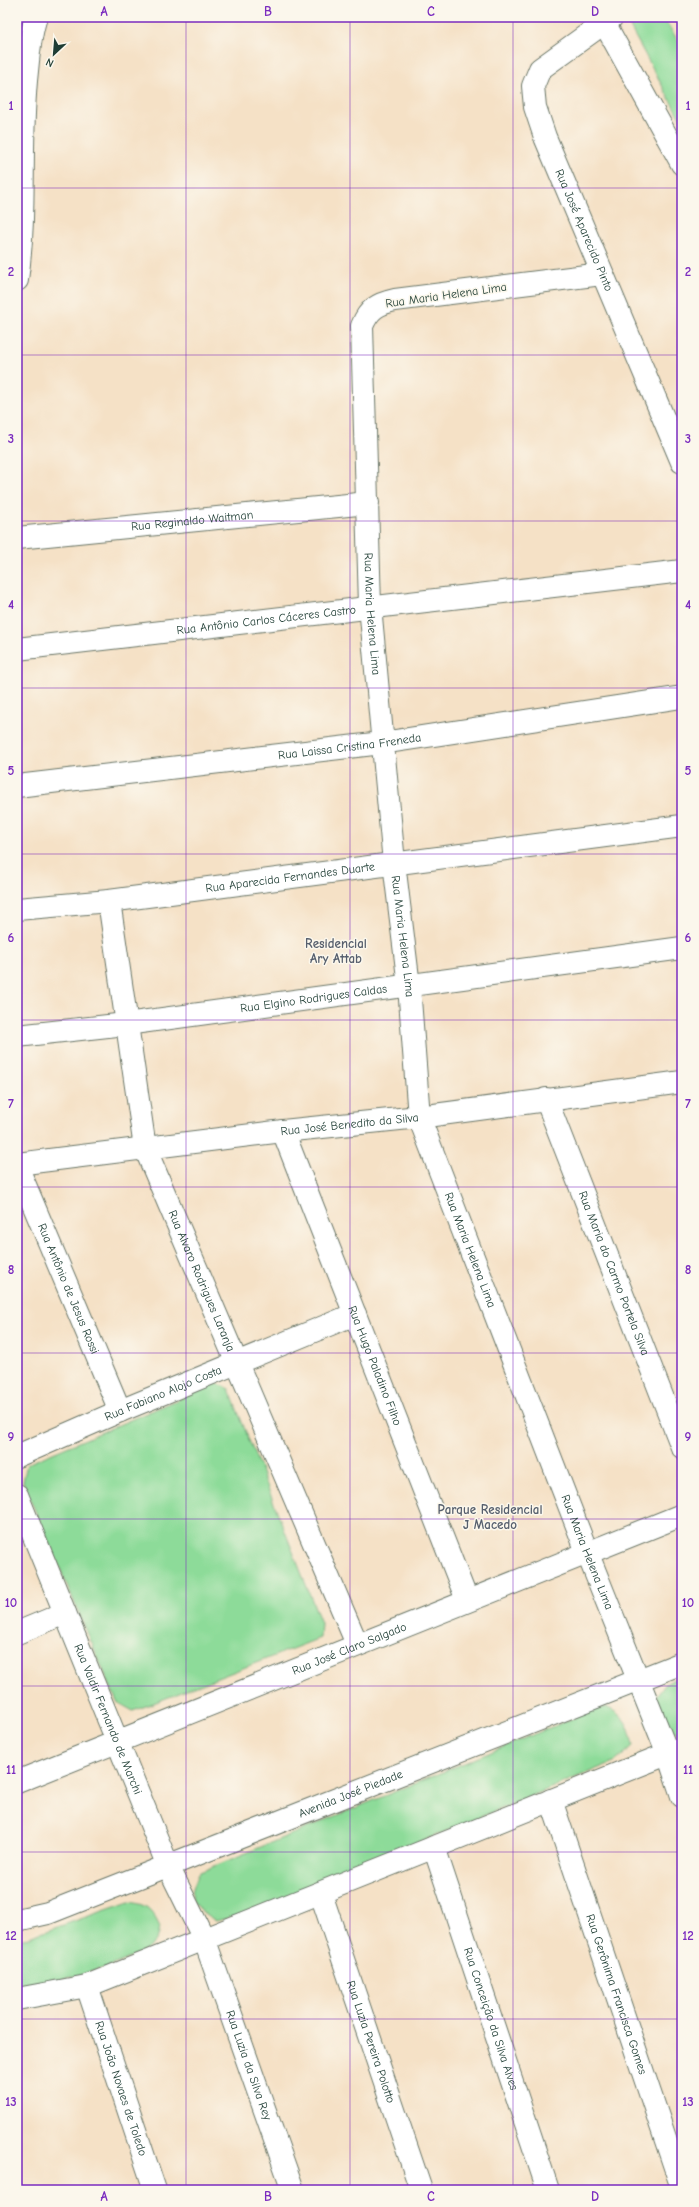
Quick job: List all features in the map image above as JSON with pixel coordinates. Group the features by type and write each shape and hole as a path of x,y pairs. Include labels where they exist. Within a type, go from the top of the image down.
{"street":[{"path":"17,280 21,251 23,104 32,31 36,17"},
{"path":"606,19 682,164"},
{"name":"Rua José Aparecido Pinto","path":"606,19 540,69 533,86 535,107 545,137 682,462"},
{"name":"Rua Maria Helena Lima","path":"602,274 395,300 381,304 367,314 362,326 370,606 394,863 409,986 419,1117 587,1552 639,1681 675,1751 682,1796"},
{"name":"Rua Reginaldo Waitman","path":"17,538 368,503"},
{"name":"Rua Antônio Carlos Cáceres Castro","path":"17,648 682,571"},
{"name":"Rua Laissa Cristina Freneda","path":"17,786 382,743 682,697"},
{"name":"Rua Aparecida Fernandes Duarte","path":"17,909 109,901 682,826"},
{"name":"Rua Alvaro Rodrigues Laranja","path":"109,901 145,1148 357,1644"},
{"name":"Rua Elgino Rodrigues Caldas","path":"17,1036 126,1024 682,948"},
{"name":"Rua José Benedito da Silva","path":"17,1165 283,1131 419,1117 546,1099 680,1087"},
{"name":"Rua Maria do Carmo Portela Silva","path":"546,1099 682,1447"},
{"name":"Rua Hugo Paladino Filho","path":"283,1131 467,1600"},
{"name":"Rua Antônio de Jesus Rossi","path":"17,1165 120,1411"},
{"name":"Rua Fabiano Alojo Costa","path":"17,1456 120,1411 355,1314"},
{"name":"Rua Valdir Fernando de Marchi","path":"17,1496 168,1866 205,1941"},
{"name":"Rua José Claro Salgado","path":"17,1782 682,1514"},
{"path":"17,1633 65,1613"},
{"name":"Avenida José Piedade","path":"17,1920 48,1913 682,1663"},
{"path":"17,1999 87,1986 205,1941 244,1923 321,1894 434,1847 675,1751"},
{"name":"Rua Gerônima Francisca Gomes","path":"551,1800 682,2188"},
{"name":"Rua Conceição da Silva Alves","path":"434,1847 548,2190"},
{"name":"Rua Luzia Pereira Polotto","path":"321,1894 421,2190"},
{"name":"Rua Luzia da Silva Rey","path":"205,1941 293,2190"},
{"name":"Rua João Novaes de Toledo","path":"87,1986 155,2190"}],"green space":[{"path":"635,17 663,17 682,47 682,122 630,27"},
{"path":"217,1383 229,1389 321,1623 320,1638 133,1711 117,1702 23,1482 27,1464"},
{"path":"682,1676 682,1735 666,1728 656,1697 667,1682"},
{"path":"606,1707 613,1710 626,1722 633,1746 616,1761 245,1914 216,1921 201,1911 193,1901 193,1889 200,1872 588,1712"},
{"path":"129,1902 145,1906 149,1909 160,1927 157,1939 148,1948 133,1957 114,1965 49,1982 17,1988 17,1939 29,1937"}],"district":[{"name":"Residencial Ary Attab","path":"336,950"},
{"name":"Parque Residencial J Macedo","path":"490,1516"}]}
